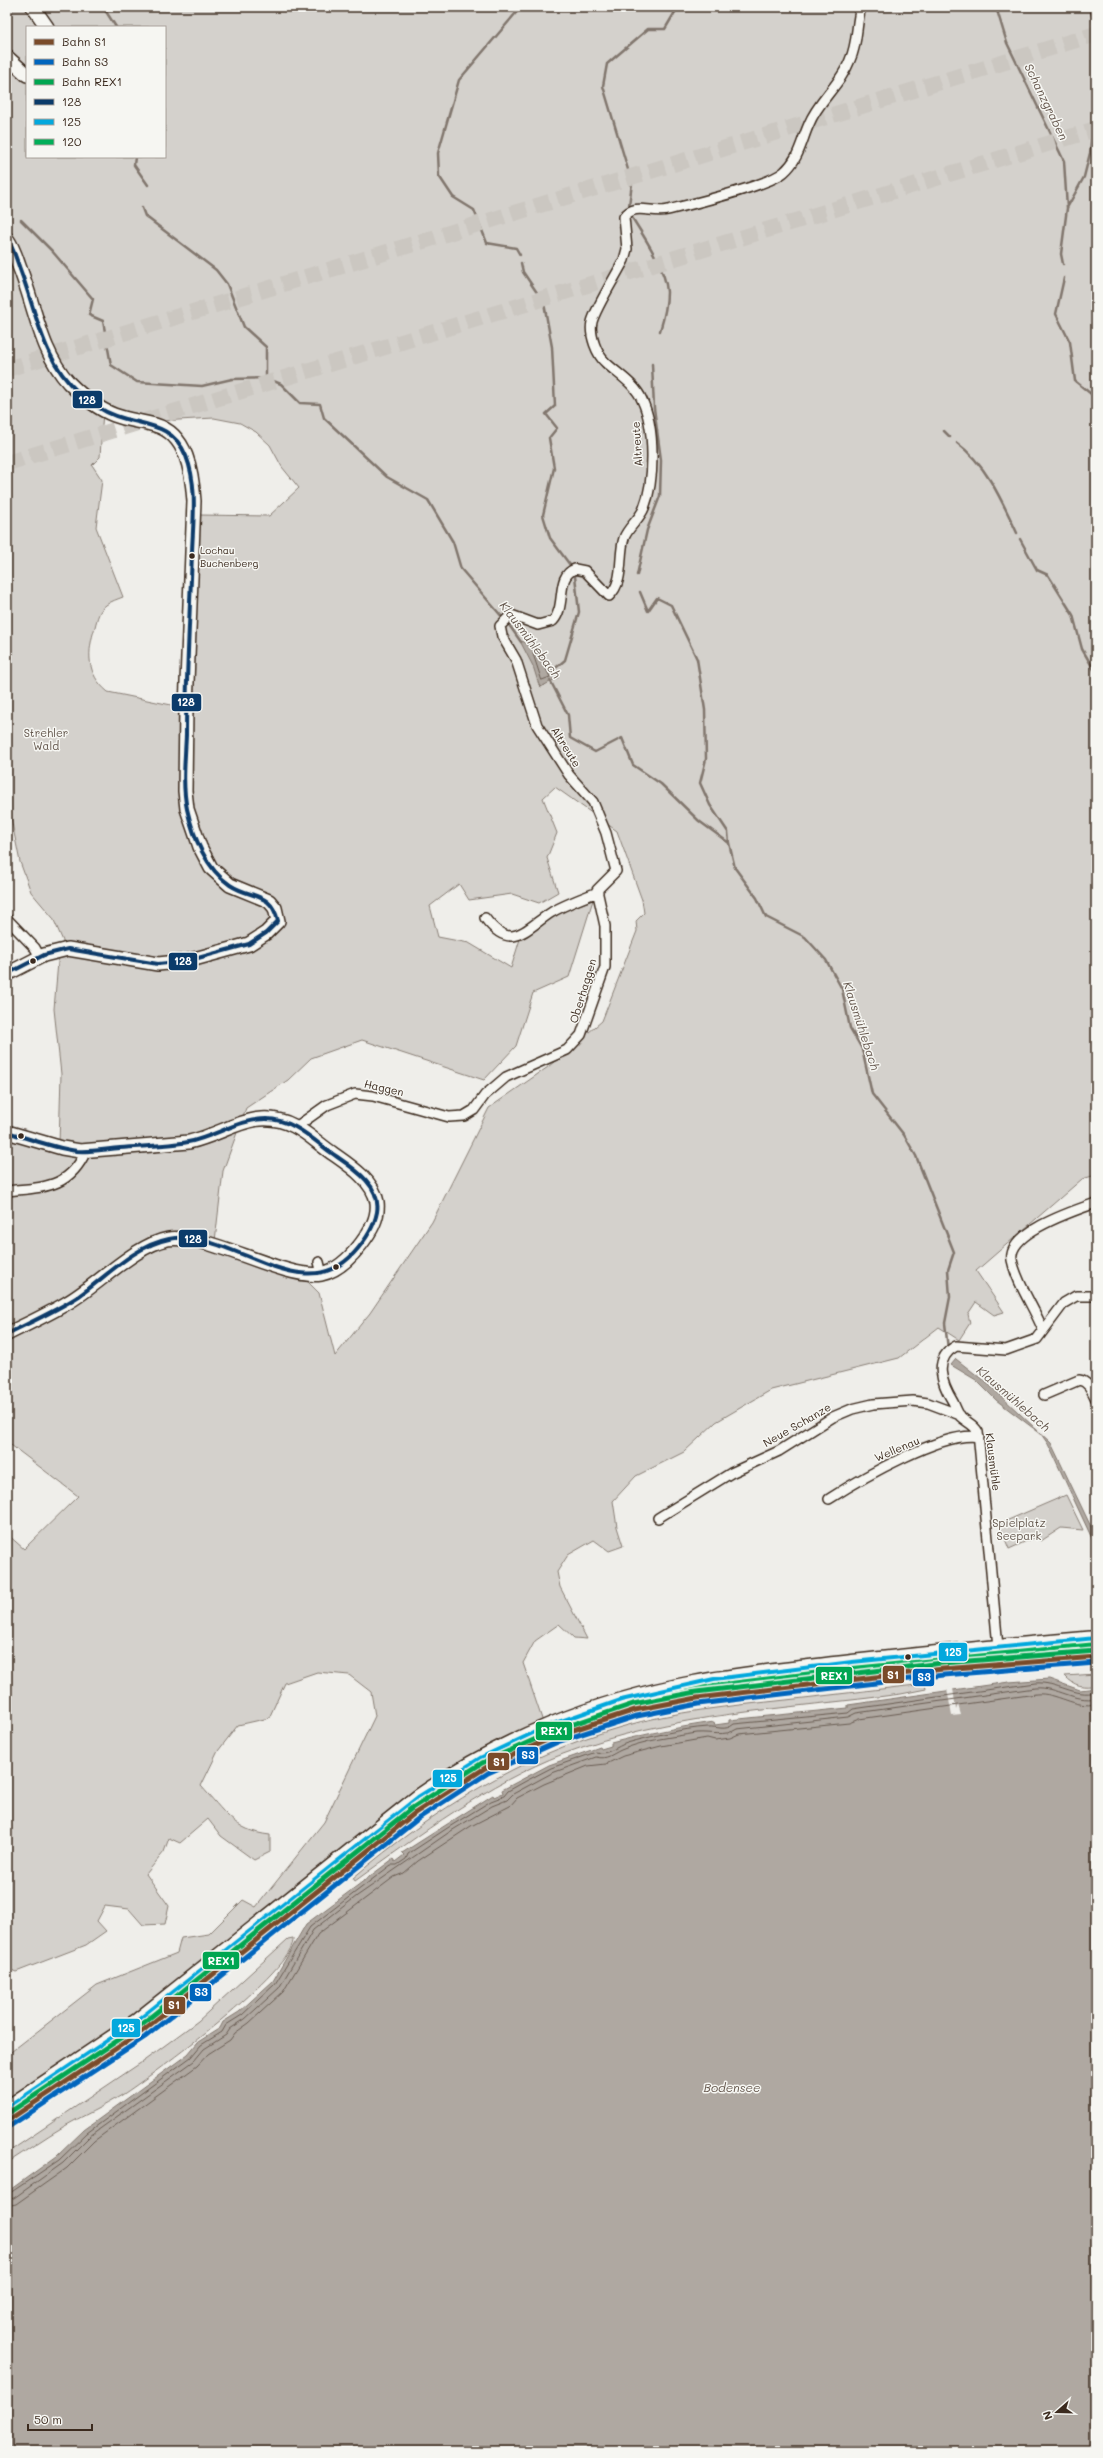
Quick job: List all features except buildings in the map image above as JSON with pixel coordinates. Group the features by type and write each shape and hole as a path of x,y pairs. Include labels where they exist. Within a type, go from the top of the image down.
{"main road":[{"path":"7,2108 138,2020 418,1797 465,1766 518,1738 584,1713 694,1683 796,1668 998,1646 1096,1638"}],"street":[{"path":"33,7 46,26"},
{"name":"Altreute","path":"598,892 599,886 613,874 616,867 606,833 593,802 569,775 537,725 516,660 502,636 500,629 504,620 516,616 538,625 553,621 560,611 563,585 566,575 575,569 584,571 609,596 615,590 620,574 625,538 644,508 652,463 648,419 642,399 627,381 605,362 596,349 592,322 624,260 627,249 624,217 628,212 636,209 657,212 670,210 752,186 778,176 797,157 809,123 837,84 850,61 862,7"},
{"path":"7,57 26,75"},
{"path":"7,239 27,285 53,362 70,384 103,410 166,430 181,446 189,463 194,501 186,708 185,791 187,809 200,847 211,868 230,885 269,901 275,908 278,919 272,928 256,940 214,954 164,965 68,949 40,957 7,974"},
{"path":"484,918 498,933 514,936 526,932 557,910 598,892"},
{"name":"Oberhaggen","path":"474,1110 485,1095 502,1080 523,1068 564,1052 581,1035 606,961 604,918 598,892"},
{"path":"7,919 35,948 40,957"},
{"name":"Haggen","path":"296,1127 327,1105 355,1094 373,1096 449,1117 464,1116 474,1110"},
{"path":"7,1132 62,1148 86,1151 189,1142 206,1138 260,1118 277,1118 296,1127 365,1179 376,1199 377,1210 374,1222 364,1240 341,1264 301,1273 224,1248 178,1238 169,1238 149,1246 67,1303 7,1334"},
{"path":"7,1190 59,1183 77,1166 86,1151"},
{"path":"1043,1330 1014,1264 1014,1249 1022,1239 1043,1224 1096,1203"},
{"name":"Klausmühle","path":"998,1646 980,1437 975,1427 960,1416 941,1378 941,1366 946,1354 960,1346 999,1350 1013,1348 1038,1339 1043,1330 1064,1303 1076,1296 1096,1296"},
{"path":"1044,1395 1079,1380 1084,1381 1096,1398"},
{"name":"Neue Schanze","path":"658,1518 731,1473 779,1451 833,1417 852,1409 873,1404 913,1401 928,1403 960,1416"},
{"name":"Wellenau","path":"829,1499 866,1475 910,1456 957,1438 970,1436 980,1437"}],"green space":[{"name":"Strehler Wald","path":"7,7 1096,7 1096,1175 1082,1179 976,1271 1004,1312 994,1315 976,1302 968,1314 970,1323 959,1340 939,1327 899,1358 771,1390 716,1422 684,1452 636,1476 613,1501 617,1527 623,1546 609,1551 594,1540 568,1555 557,1572 560,1587 587,1639 574,1638 559,1624 535,1641 523,1663 543,1722 476,1754 440,1776 370,1828 192,1973 120,2025 7,2101 7,2055 97,1985 177,1953 181,1938 209,1934 243,1900 256,1907 324,1822 375,1716 371,1692 349,1675 317,1672 285,1683 269,1718 238,1725 218,1751 201,1786 223,1811 238,1824 258,1833 270,1835 270,1852 254,1860 221,1836 208,1819 180,1843 169,1838 164,1852 146,1874 169,1906 165,1924 143,1925 129,1909 105,1906 97,1921 106,1931 86,1945 16,1972 7,1968 7,1534 24,1549 78,1496 7,1442 7,1339 72,1305 151,1250 176,1242 214,1250 306,1280 319,1293 335,1356 370,1313 432,1222 489,1108 548,1067 602,1021 637,931 636,921 644,913 642,900 617,831 555,787 543,798 557,833 547,858 558,892 539,903 512,894 469,900 459,884 430,906 438,937 469,943 511,968 520,939 559,912 593,900 569,977 533,993 516,1046 484,1080 362,1040 311,1058 288,1080 246,1108 223,1171 215,1241 171,1233 108,1268 67,1303 7,1334 7,1136 27,1144 59,1145 61,1074 54,1009 58,962 63,941 53,918 31,892 20,862 11,818 7,823","holes":["103,410 143,422 214,418 240,423 256,432 270,445 282,467 299,488 269,516 199,515 186,708 108,692 96,678 90,662 92,636 102,609 112,601 123,597 96,527 102,480 92,465 100,457"]},
{"name":"Spielplatz Seepark","path":"1066,1495 1083,1530 1061,1528 1041,1541 1038,1536 1009,1549 999,1524"},
{"path":"1096,1674 1096,1685 1087,1686 1076,1684 1065,1676"},
{"path":"925,1684 926,1689 901,1694 730,1714 645,1729 604,1740 563,1754 509,1779 482,1794 430,1828 355,1881 353,1878 414,1830 479,1788 548,1753 584,1739 641,1721 682,1713"},
{"path":"293,1938 288,1953 272,1973 220,2021 190,2045 122,2095 63,2127 7,2163 7,2153 145,2060 198,2021 288,1939"}],"water":[{"path":"520,641 533,646 538,650 559,677 541,687 533,666"},
{"path":"956,1359 988,1384 1051,1443 1094,1533 1096,1547 1048,1444 1041,1434 996,1400 976,1380 951,1365"},
{"name":"Bodensee","path":"1049,1679 1080,1690 1096,1688 1096,2451 7,2451 7,2192 57,2156 84,2130 188,2054 198,2042 220,2028 223,2022 239,2012 273,1981 306,1924 393,1859 395,1862 404,1855 402,1853 493,1795 494,1797 503,1793 502,1790 549,1765 600,1747 601,1749 611,1746 611,1743 662,1731 714,1722 715,1725 729,1723 729,1720 848,1708 848,1705 1009,1682"}],"pier":[{"path":"953,1688 956,1710 958,1705 961,1715 952,1716 947,1689"}],"waterway":[{"path":"103,7 115,26"},
{"path":"520,255 516,248 487,243 474,210 453,197 439,176 438,153 459,80 521,7"},
{"path":"629,206 632,183 603,86 607,64 648,29 665,29 678,7"},
{"name":"Schanzgraben","path":"996,7 1007,43 1064,161 1067,208 1061,254 1063,264"},
{"name":"Schanzgraben","path":"1093,7 1091,12 1096,30"},
{"name":"Schanzgraben","path":"1067,208 1084,177 1090,153 1096,97"},
{"path":"135,158 134,165 148,185"},
{"name":"Klausmühlebach","path":"7,161 9,171 7,175"},
{"name":"Klausmühlebach","path":"7,200 11,207"},
{"path":"142,208 145,216 216,270 227,284 244,327 266,347 266,378"},
{"path":"631,216 653,252 666,283 666,302 660,331"},
{"name":"Klausmühlebach","path":"21,220 52,251 93,299 89,315 103,321 111,365 137,382 202,386 232,379 266,378 281,384 300,403 320,404 324,418 387,477 428,500 453,542 461,569 503,618"},
{"path":"521,263 523,272 544,303 552,347 555,406 546,414 557,428 549,438 554,468 543,515 550,538 570,565"},
{"name":"Schanzgraben","path":"1064,278 1056,314 1070,342 1075,381 1096,398"},
{"path":"637,575 647,530 660,496 661,460 654,408 652,364"},
{"path":"944,431 950,437"},
{"path":"957,443 985,472 999,496 1017,533"},
{"path":"1020,539 1037,570 1048,575 1073,615 1082,649 1096,673"},
{"path":"551,672 565,660 579,612 575,576"},
{"path":"640,592 648,611 657,598 671,605 697,659 705,710 706,759 700,783 710,805 728,832 729,843"},
{"name":"Klausmühlebach","path":"507,622 521,642"},
{"name":"Klausmühlebach","path":"550,680 568,715 570,738 595,752 622,738 633,765 661,784 699,821 729,843 735,868 757,898 766,917 805,937 826,960 842,989 850,1028 862,1049 872,1094 904,1135 916,1156 954,1252 948,1270 950,1297 945,1323 948,1349"}],"tunnel":[{"path":"7,369 1096,34"},
{"path":"7,463 1096,129"}],"rail line":[{"name":"REX1","path":"7,2114 138,2027 412,1808 482,1763 556,1730 633,1704 696,1692 942,1663 1096,1651"},
{"name":"S1","path":"7,2121 141,2032 415,1813 485,1768 558,1735 635,1710 697,1698 943,1669 1096,1657"},
{"name":"S3","path":"10,2126 145,2037 419,1818 488,1773 560,1741 637,1716 698,1704 944,1675 1096,1663"}],"transit line":[{"name":"128","path":"7,239 12,247 27,288 42,336 66,380 78,392 106,412 166,431 174,437 186,456 192,479 194,516 187,666 184,772 185,800 193,830 207,861 230,885 265,900 275,911 278,921 266,933 249,944 187,961 158,964 68,949 44,955 7,974"},
{"name":"128","path":"7,1132 60,1148 88,1151 188,1142 198,1140 246,1122 266,1119 275,1120 291,1125 305,1133 361,1175 374,1192 377,1201 376,1218 365,1239 354,1253 333,1269 311,1274 288,1271 216,1244 192,1239 169,1239 144,1248 121,1263 79,1296 7,1334"},
{"name":"125","path":"7,2108 138,2020 418,1797 482,1757 550,1725 621,1700 714,1679 852,1662 1096,1638"},
{"name":"120","path":"10,2113 142,2025 422,1802 485,1763 552,1731 623,1706 715,1685 853,1668 1096,1644"}],"place":[{"name":"Lochau Buchenberg","path":"192,556"}]}
